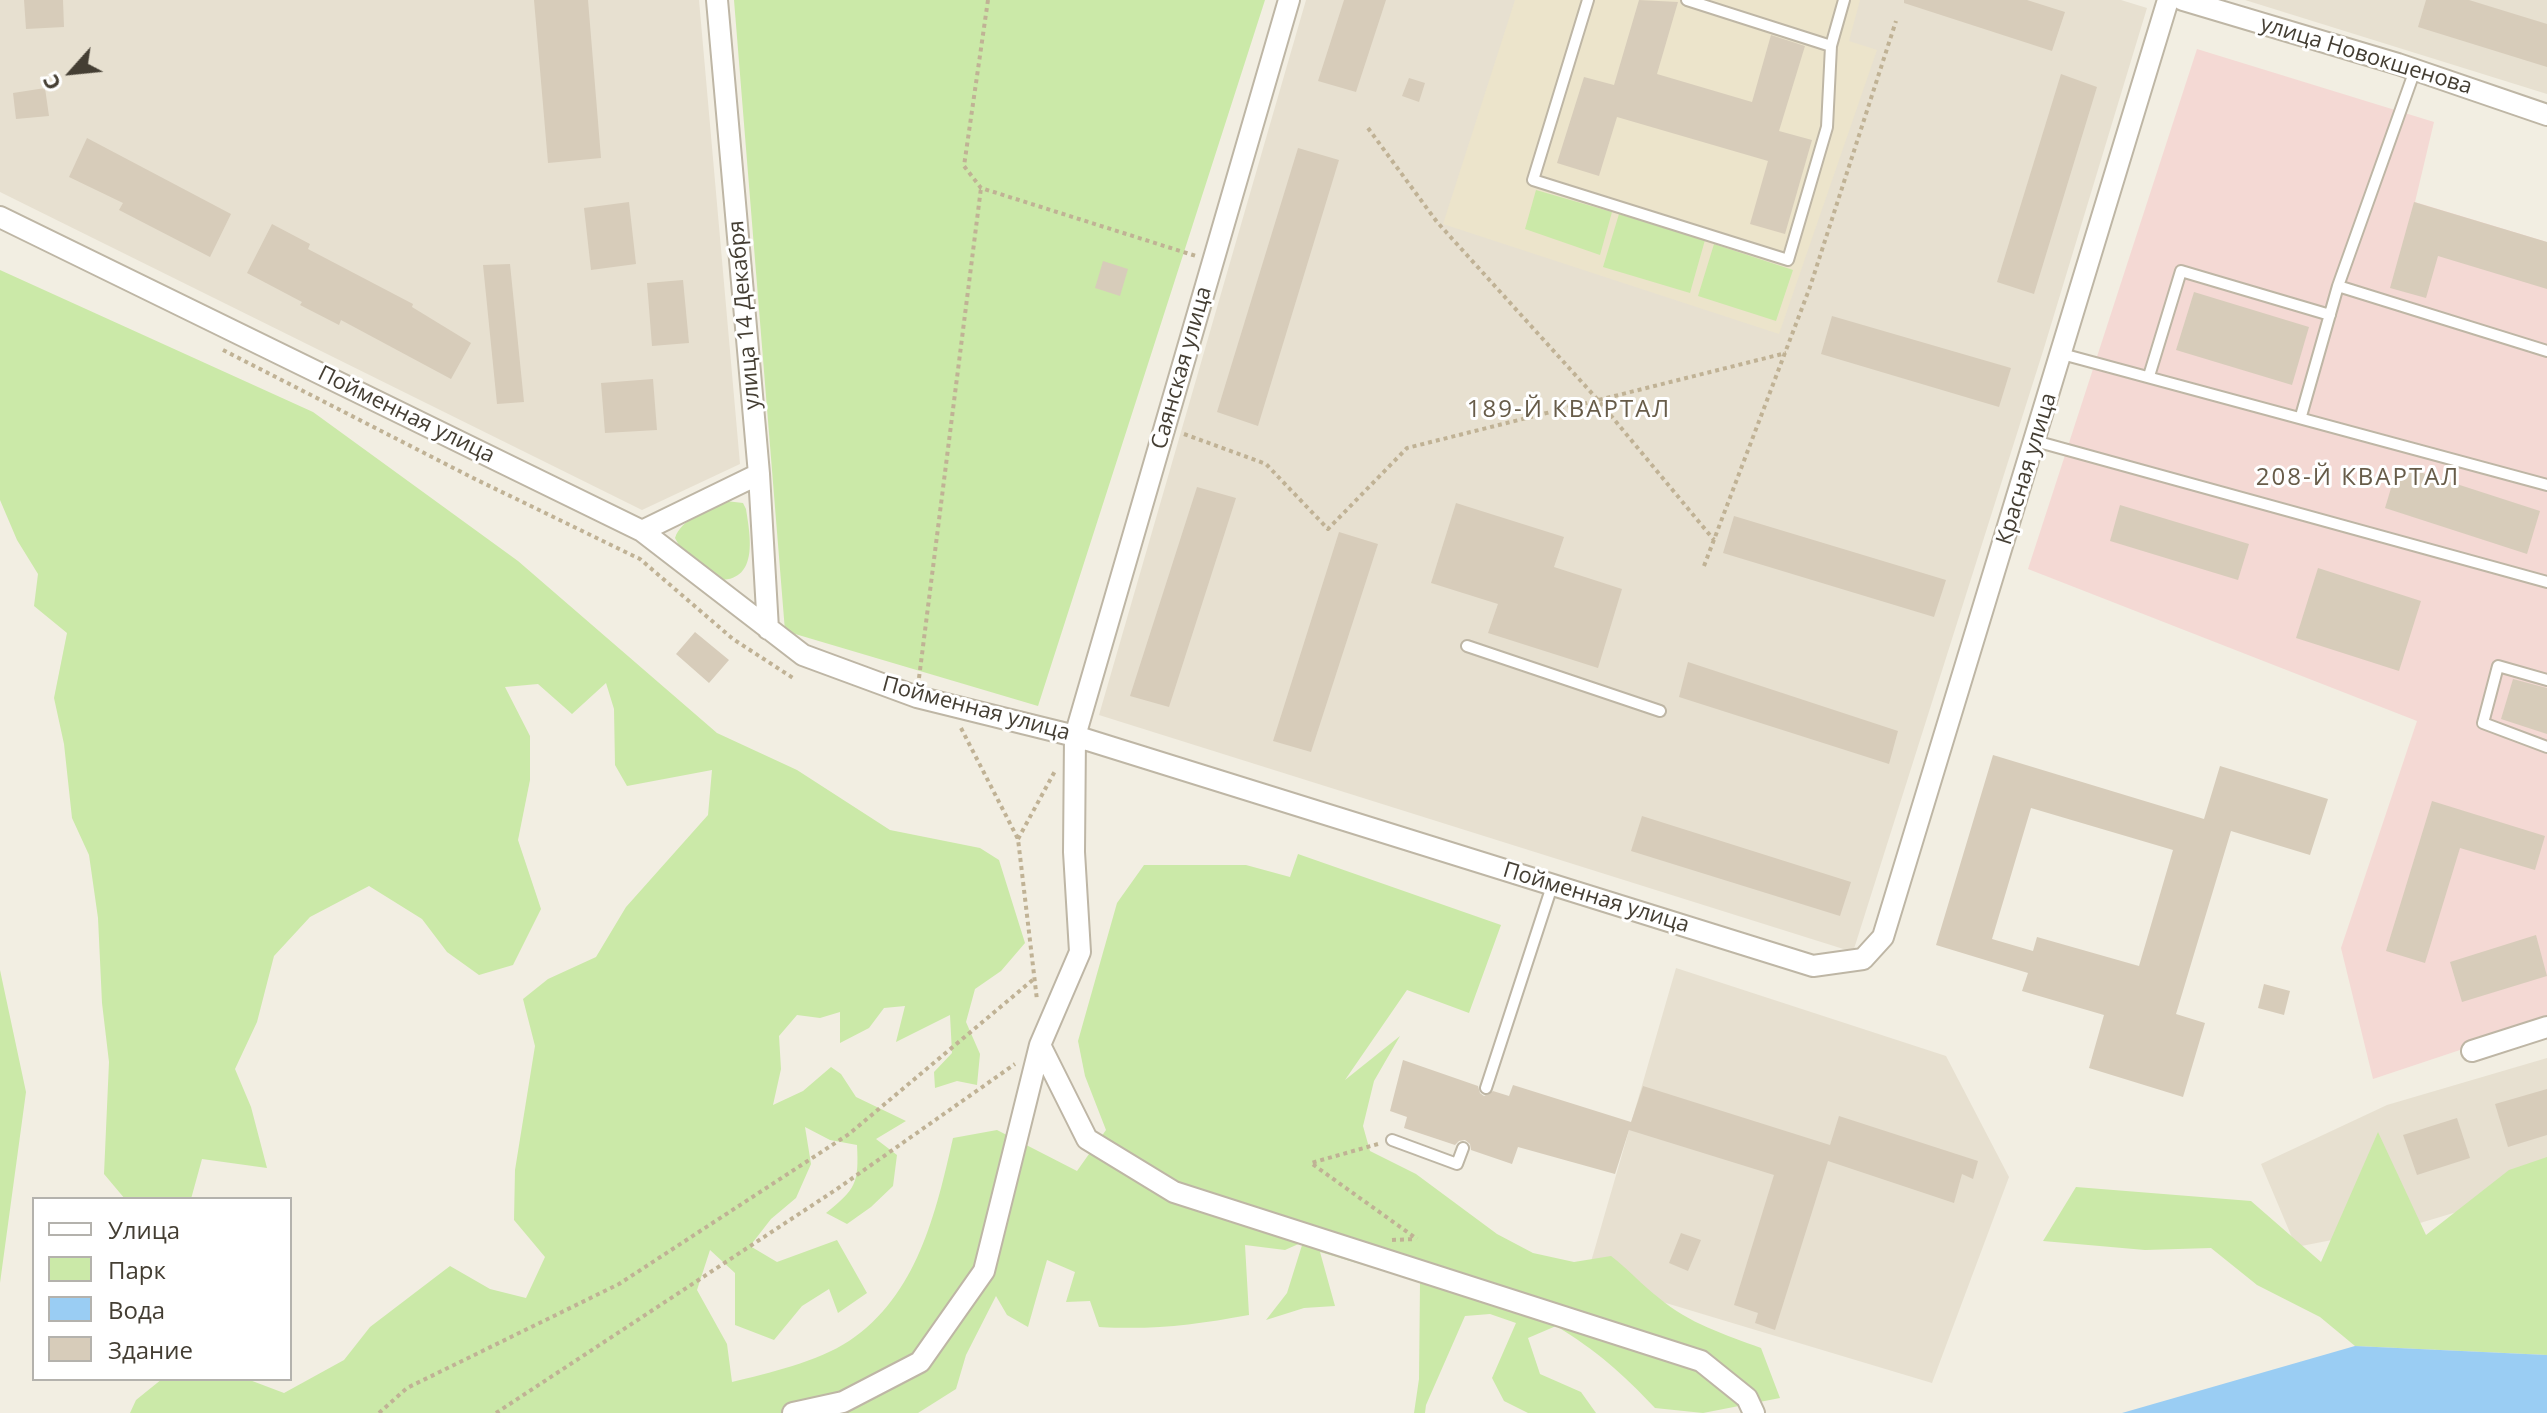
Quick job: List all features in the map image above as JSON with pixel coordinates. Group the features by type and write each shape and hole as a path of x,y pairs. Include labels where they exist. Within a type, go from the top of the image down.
{"street":[{"name":"улица 14 Декабря","path":"717,0 759,474 768,629"},
{"name":"Саянская улица","path":"793,1413 843,1402 920,1362 984,1271 1040,1045 1080,952 1074,852 1075,736 1289,0"},
{"name":"Красная улица","path":"1883,937 2168,0"},
{"name":"улица Новокшенова","path":"2183,0 2415,70 2547,115"},
{"name":"Пойменная улица","path":"0,217 642,531 803,655 917,697 1075,736 1813,966 1863,959 1883,937"},
{"path":"642,531 759,474"},
{"path":"2472,1051 2547,1027"},
{"path":"1040,1045 1087,1139 1174,1192 1701,1361 1747,1398 1754,1413"}],"lane":[{"path":"1588,0 1533,180 1788,260 1827,127 1831,46 1844,0"},
{"path":"1687,0 1831,46"},
{"path":"2301,416 2338,286 2415,70"},
{"path":"2149,376 2181,271 2330,315"},
{"path":"2338,286 2547,351"},
{"path":"2062,354 2301,416 2547,485"},
{"path":"2035,441 2547,582"},
{"path":"1467,646 1660,711"},
{"path":"2547,680 2498,666 2483,723 2547,747"},
{"path":"1486,1088 1552,886"},
{"path":"1392,1140 1457,1164 1463,1148"}],"path":[{"path":"988,0 964,166 981,188 1213,262"},
{"path":"1704,566 1810,287 1896,21"},
{"path":"1368,128 1437,222 1598,400 1714,540"},
{"path":"917,697 981,188"},
{"path":"222,350 640,559 733,639 793,678"},
{"path":"1184,434 1266,464 1328,529 1407,448 1786,353"},
{"path":"949,705 1018,839 1037,1005"},
{"path":"1018,839 1075,736"},
{"path":"379,1413 407,1388 619,1284 849,1134 1035,978"},
{"path":"496,1413 837,1189 973,1096 1040,1045"},
{"path":"1392,1140 1311,1163 1417,1239 1392,1240"}],"shaded area":[{"path":"0,0 699,0 740,464 642,510 0,192"},
{"path":"1306,0 2121,0 2147,8 2044,348 1853,952 1099,715"},
{"path":"1515,0 1860,0 1849,41 1877,50 1779,334 1443,224"},
{"path":"2245,0 2547,0 2547,94"},
{"path":"2197,49 2434,122 2415,202 2547,242 2547,1021 2373,1079 2341,948 2417,721 2028,569"},
{"path":"1676,968 1946,1056 2009,1177 1932,1383 1586,1279"},
{"path":"2547,1058 2547,1185 2420,1223 2296,1247 2261,1164 2387,1105"}],"green space":[{"path":"734,0 1265,0 1038,706 785,631"},
{"path":"1536,190 1612,212 1600,255 1525,229"},
{"path":"1619,214 1705,240 1690,293 1603,267"},
{"path":"1714,244 1793,270 1776,321 1698,296"},
{"path":"0,270 313,412 518,561 717,733 797,770 890,830 980,848 999,860 1025,943 1001,971 975,989 966,1022 980,1054 977,1085 957,1081 935,1088 934,1072 952,1053 950,1015 896,1042 905,1006 884,1008 869,1028 840,1043 840,1012 820,1018 797,1015 779,1036 781,1069 773,1105 803,1091 831,1067 841,1074 856,1097 906,1121 876,1139 897,1155 893,1186 847,1224 826,1213 844,1198 854,1184 857,1145 830,1140 805,1127 811,1164 796,1198 771,1219 750,1246 777,1262 837,1240 867,1293 838,1313 829,1289 802,1306 774,1340 735,1325 735,1273 710,1250 697,1290 727,1344 732,1382 792,1366 836,1348 872,1322 892,1301 920,1251 931,1223 953,1138 997,1130 1077,1171 1106,1130 1085,1076 1078,1041 1117,903 1144,865 1246,865 1290,877 1298,854 1501,925 1469,1013 1407,990 1345,1080 1400,1036 1374,1081 1363,1126 1370,1151 1416,1174 1497,1234 1533,1253 1574,1262 1611,1256 1682,1315 1761,1348 1780,1398 1703,1413 1655,1408 1608,1363 1556,1326 1528,1338 1540,1374 1581,1392 1596,1413 1528,1413 1504,1401 1492,1378 1516,1323 1490,1314 1465,1316 1425,1413 1414,1413 1419,1379 1420,1282 1320,1252 1335,1306 1304,1308 1266,1320 1287,1293 1303,1242 1285,1250 1245,1245 1249,1315 1157,1327 1099,1327 1090,1301 1066,1302 1075,1272 1047,1260 1028,1327 1007,1315 996,1296 966,1355 956,1389 918,1413 130,1413 136,1400 160,1381 252,1381 284,1393 344,1360 370,1327 450,1266 490,1289 526,1298 545,1257 514,1220 515,1170 535,1046 523,999 548,979 596,957 626,907 708,815 712,770 627,786 615,765 614,709 606,683 572,714 538,684 505,687 530,736 530,780 518,840 541,909 513,965 479,975 447,952 422,919 369,886 310,917 274,956 257,1022 235,1069 251,1107 267,1168 202,1159 192,1197 123,1197 104,1174 109,1062 102,1003 98,918 89,855 72,818 64,744 54,698 67,633 34,606 38,574 17,540 0,500"},
{"path":"726,501 743,503 750,543 747,564 742,572 733,578 721,580 682,551 675,538 689,520"},
{"path":"0,970 26,1092 0,1283"},
{"path":"2378,1132 2426,1235 2509,1170 2547,1157 2547,1355 2355,1346 2320,1317 2257,1285 2211,1248 2145,1250 2043,1241 2076,1187 2251,1201 2321,1262"}],"water":[{"path":"2355,1346 2547,1355 2547,1413 2122,1413"}],"building":[{"path":"24,0 63,0 64,27 26,29"},
{"path":"534,0 588,0 601,158 548,163"},
{"path":"1344,0 1386,0 1356,92 1318,81"},
{"path":"1639,0 1678,2 1657,74 1752,102 1771,35 1805,46 1779,131 1812,140 1785,234 1750,224 1768,161 1617,117 1599,176 1557,163 1584,77 1614,85"},
{"path":"1904,0 2027,0 2065,12 2052,51 1904,3"},
{"path":"2426,0 2469,0 2547,24 2547,67 2418,27"},
{"path":"2061,74 2097,87 2034,294 1997,282"},
{"path":"1409,78 1425,83 1419,102 1402,96"},
{"path":"45,88 49,116 16,119 13,93"},
{"path":"87,138 231,214 210,257 119,210 123,203 69,177"},
{"path":"1298,148 1339,160 1258,426 1217,412"},
{"path":"629,202 636,264 591,270 584,208"},
{"path":"2414,202 2547,242 2547,289 2438,256 2426,298 2390,288"},
{"path":"272,224 310,244 308,249 413,304 412,307 471,343 451,379 341,320 339,325 300,305 302,302 247,273"},
{"path":"1103,261 1128,269 1120,296 1095,288"},
{"path":"510,264 524,402 497,404 483,265"},
{"path":"683,280 689,343 652,346 647,283"},
{"path":"2194,292 2309,327 2292,385 2176,350"},
{"path":"1832,316 2011,368 1999,407 1821,354"},
{"path":"653,379 657,430 605,433 601,383"},
{"path":"2398,465 2540,511 2527,554 2385,508"},
{"path":"1197,487 1236,498 1169,707 1130,696"},
{"path":"1456,503 1564,537 1554,567 1622,589 1598,668 1488,633 1498,604 1431,583"},
{"path":"2120,505 2249,544 2238,580 2110,541"},
{"path":"1734,516 1946,580 1934,617 1723,553"},
{"path":"1339,532 1378,544 1311,752 1273,741"},
{"path":"2318,568 2421,601 2399,671 2296,638"},
{"path":"695,632 729,660 709,683 676,654"},
{"path":"1688,662 1898,731 1889,764 1679,697"},
{"path":"2513,679 2547,688 2547,734 2501,719"},
{"path":"1993,755 2204,819 2220,766 2328,799 2310,855 2231,831 2176,1014 2205,1023 2183,1097 2089,1068 2104,1015 2022,991 2028,973 1936,945","holes":["2031,808 2173,850 2139,966 2037,937 2033,951 1992,939"]},
{"path":"2432,801 2545,836 2535,870 2460,848 2425,963 2386,951"},
{"path":"1642,816 1851,882 1840,916 1631,851"},
{"path":"2536,935 2547,976 2462,1002 2450,962"},
{"path":"2264,984 2290,991 2284,1015 2258,1008"},
{"path":"1403,1060 1478,1086 1484,1096 1493,1091 1509,1096 1513,1085 1631,1122 1643,1086 1830,1145 1839,1116 1978,1161 1973,1179 1962,1174 1954,1203 1828,1161 1775,1330 1755,1323 1758,1313 1734,1305 1774,1175 1629,1130 1615,1174 1518,1147 1512,1164 1471,1150 1465,1140 1455,1145 1404,1128 1407,1117 1390,1111"},
{"path":"2547,1089 2547,1135 2508,1147 2495,1104"},
{"path":"2457,1118 2470,1158 2417,1175 2403,1135"},
{"path":"1681,1233 1701,1240 1688,1271 1669,1263"}],"district":[{"name":"189-Й КВАРТАЛ","path":"1569,410"},
{"name":"208-Й КВАРТАЛ","path":"2358,478"}]}
